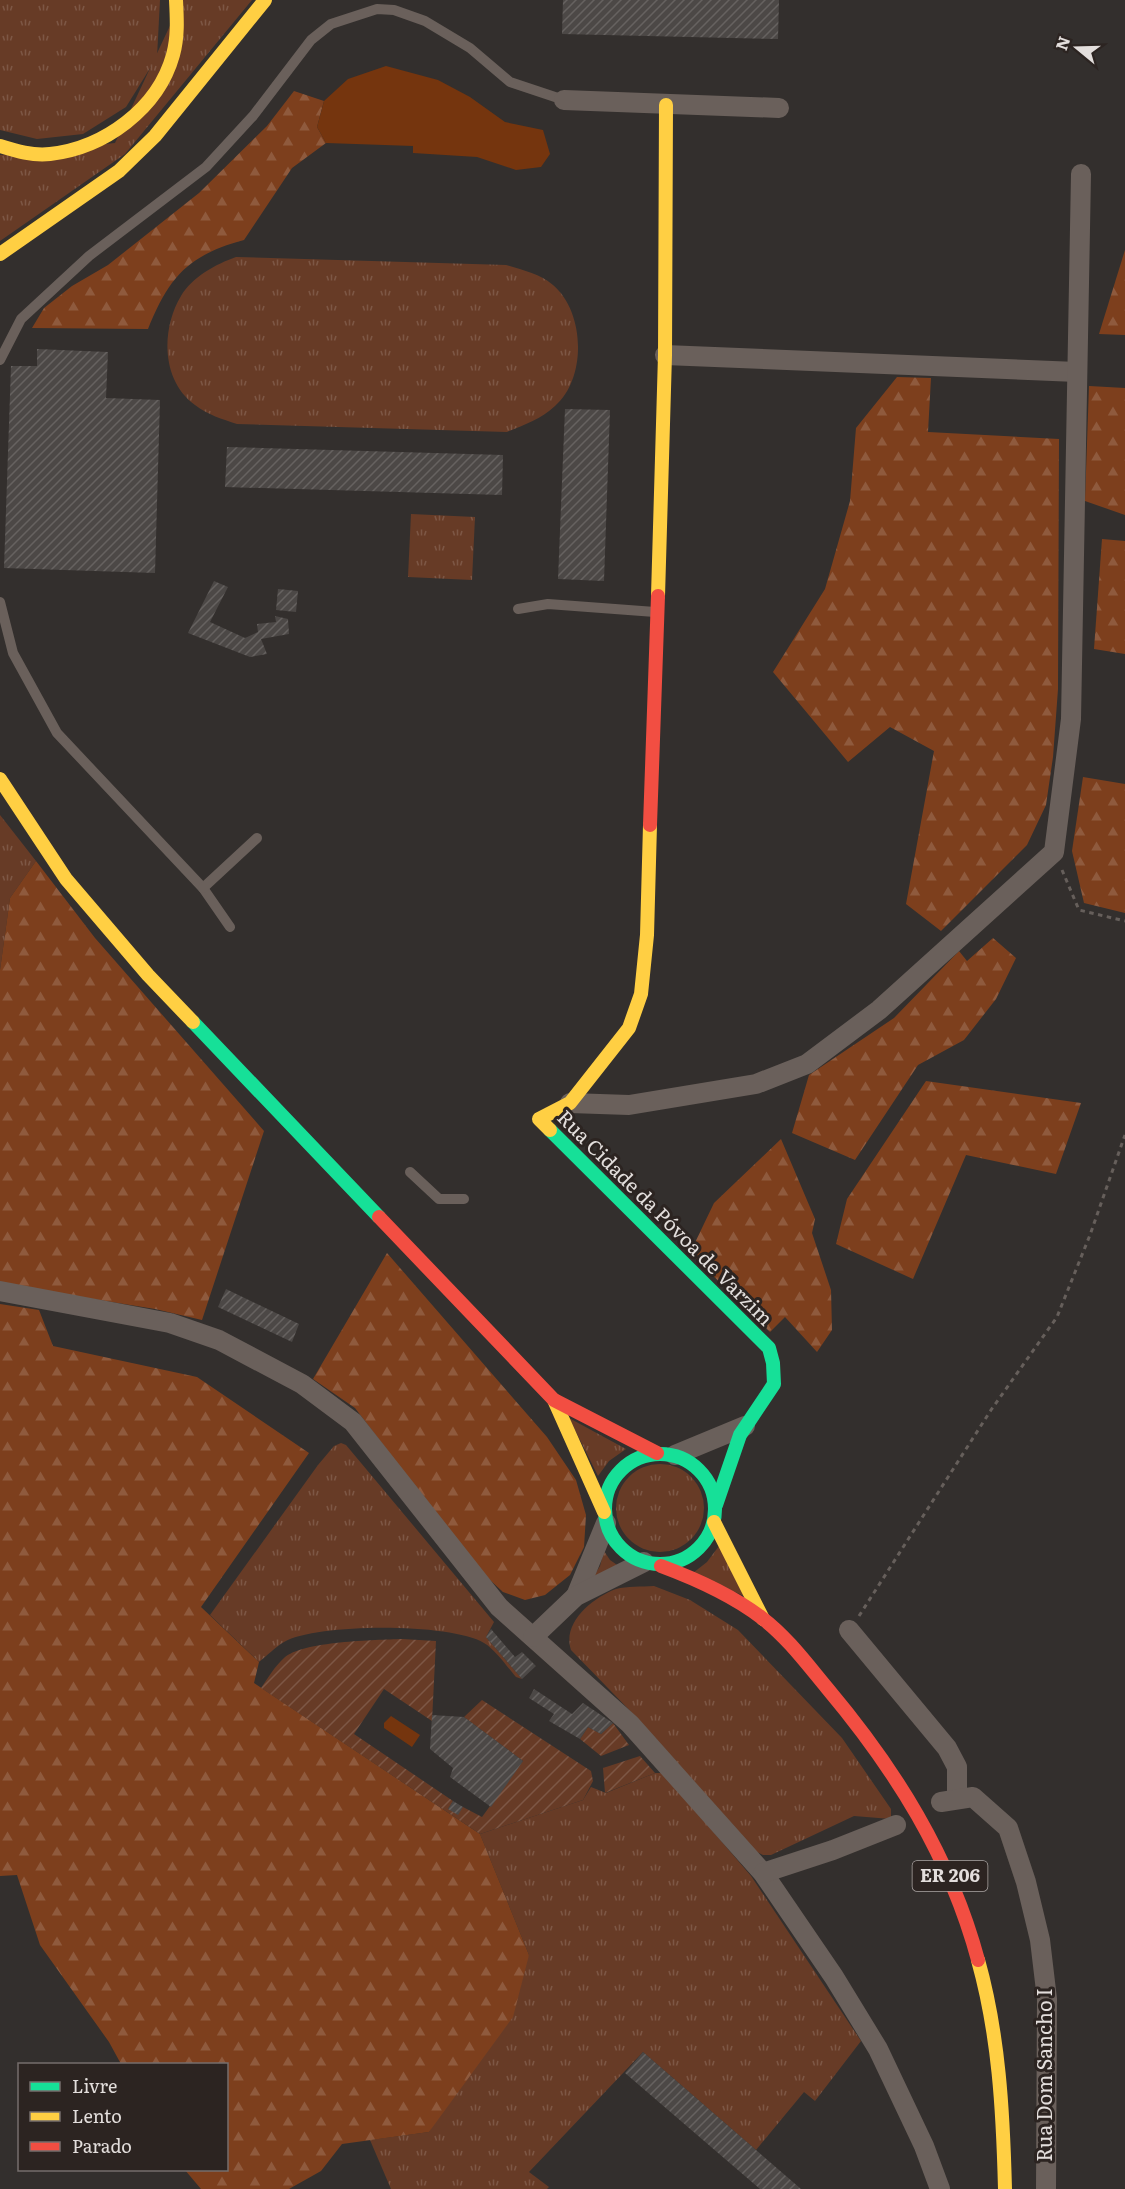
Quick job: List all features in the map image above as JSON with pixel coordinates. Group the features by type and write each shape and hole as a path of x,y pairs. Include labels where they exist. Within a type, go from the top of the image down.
{"main road":[{"path":"0,146 22,152 48,154 75,150 103,140 128,123 160,86 171,59 178,31 176,0"},
{"path":"0,254 119,171 155,136 265,0"},
{"path":"570,1103 629,1028 641,994 647,935 665,355 666,105"},
{"path":"0,779 66,879 148,975 554,1400 618,1545 653,1564 683,1574 763,1619"},
{"name":"Rua Cidade da Póvoa de Varzim","path":"570,1103 539,1119 768,1348 776,1371 771,1395 745,1426 731,1456 716,1505"},
{"path":"554,1400 666,1454 691,1462 703,1474 712,1489 716,1505 714,1522 707,1540 696,1552 673,1564 653,1564"},
{"path":"605,1518 607,1490 625,1466 640,1457 666,1454"},
{"path":"714,1522 763,1619"},
{"name":"ER 206","path":"763,1619 810,1669 889,1765 932,1834 948,1871 978,1954 995,2025 1003,2092 1005,2189"}],"street":[{"path":"564,100 779,108"},
{"path":"570,1103 629,1105 756,1084 807,1064 879,1010 1054,852 1071,719 1081,174"},
{"path":"665,355 1077,372"},
{"path":"0,1292 170,1323 219,1340 302,1384 353,1422 499,1607 630,1724 763,1873 834,1977 878,2049 924,2146 940,2189"},
{"path":"666,1454 745,1426"},
{"path":"576,1596 605,1518"},
{"path":"533,1637 576,1596 653,1564"},
{"name":"Rua Dom Sancho I","path":"849,1630 947,1748 957,1767 949,1800 973,1797 1008,1828 1026,1882 1034,1917 1047,1999 1046,2189"},
{"path":"763,1873 833,1850 896,1825"}],"lane":[{"path":"0,360 21,319 89,256 206,167 253,116 310,40 331,24 377,9 394,10 425,21 471,48 510,82 564,100"},
{"path":"0,602 13,653 57,733 203,888 230,927"},
{"path":"518,609 548,604 656,612"},
{"path":"203,888 257,838"},
{"path":"410,1172 439,1199 464,1199"}],"path":[{"path":"1054,852 1079,910 1125,921"},
{"path":"849,1630 991,1410 1057,1317 1090,1235 1125,1135"}],"green space":[{"path":"0,0 160,0 157,57 126,107 83,134 37,139 0,130"},
{"path":"182,0 252,0 125,154 0,241 0,155 115,143"},
{"path":"294,91 324,101 317,127 326,143 292,168 244,240 208,253 183,271 164,295 148,329 32,328 44,308 72,286 108,265 199,193 267,126"},
{"path":"1125,250 1125,335 1099,334"},
{"path":"236,257 506,265 531,273 553,285 564,297 571,311 578,345 573,379 565,394 550,411 507,432 237,424 205,411 184,395 170,369 168,354 170,324 181,296 191,283 205,272"},
{"path":"897,377 931,378 928,432 1059,439 1058,689 1053,757 1046,805 1027,845 941,931 906,904 934,751 890,727 848,762 773,672 825,589 850,501 856,428"},
{"path":"1089,386 1125,388 1125,515 1085,501"},
{"path":"411,514 475,517 472,580 408,577"},
{"path":"1102,539 1125,541 1125,654 1094,649"},
{"path":"1083,777 1125,784 1125,913 1084,903 1072,851"},
{"path":"0,815 36,861 10,898 0,970"},
{"path":"36,861 95,938 264,1131 202,1320 155,1309 0,1284 0,970 10,898"},
{"path":"993,938 1016,958 996,999 964,1040 918,1065 855,1160 792,1133 809,1075 894,1018 959,951 967,961"},
{"path":"926,1081 1081,1103 1056,1174 966,1155 913,1279 836,1244 847,1199"},
{"path":"781,1139 815,1219 812,1233 831,1290 832,1330 817,1352 785,1317 770,1332 690,1253 714,1203"},
{"path":"387,1253 547,1437 576,1480 586,1515 584,1547 570,1575 545,1595 525,1600 503,1592 477,1568 355,1408 313,1379"},
{"path":"0,1304 39,1310 53,1346 197,1377 309,1453 201,1607 259,1662 254,1683 480,1834 529,1955 513,2017 429,2132 342,2144 321,2171 289,2189 201,2189 186,2171 228,2171 228,2063 120,2063 109,2042 40,1945 17,1875 0,1876"},
{"path":"569,1418 626,1449 609,1461 598,1476"},
{"path":"341,1443 346,1445 494,1622 486,1637 522,1679 516,1677 497,1654 484,1643 467,1636 415,1629 354,1629 325,1631 301,1636 284,1642 259,1662 210,1615 318,1465 334,1446"},
{"path":"660,1464 677,1467 691,1477 701,1491 704,1508 701,1525 691,1539 677,1549 660,1552 643,1549 629,1539 619,1525 616,1508 619,1491 629,1477 643,1467"},
{"path":"719,1546 744,1596 693,1573 707,1562"},
{"path":"604,1551 610,1560 620,1567 591,1581 600,1566"},
{"path":"654,1586 690,1600 738,1630 842,1738 891,1809 891,1819 854,1816 771,1855 763,1855 755,1851 640,1721 571,1650 569,1640 571,1630 575,1621 589,1605 616,1589"},
{"path":"402,1639 436,1641 432,1721 384,1689 354,1734 453,1801 448,1809 463,1807 482,1817 523,1761 464,1717 482,1700 591,1771 593,1781 583,1800 480,1834 261,1688 281,1661 293,1652 340,1642"},
{"path":"613,1723 629,1745 601,1756 580,1739 588,1727 601,1734"},
{"path":"640,1756 655,1773 605,1793 603,1768"},
{"path":"655,1773 663,1773 751,1876 861,2041 815,2101 804,2092 756,2150 643,2052 529,2172 549,2187 547,2189 391,2189 370,2140 429,2132 529,1955 480,1834 583,1800 591,1787 606,1793"}],"shaded area":[{"path":"386,66 438,80 470,97 505,122 543,130 550,154 541,167 516,170 477,157 413,153 413,146 326,143 317,127 324,101 348,79"},
{"path":"391,1716 420,1735 412,1747 384,1728 384,1723"}],"building":[{"path":"563,0 779,0 778,39 562,34"},
{"path":"37,349 108,352 106,398 160,400 155,573 4,568 11,366 37,366"},
{"path":"565,409 610,410 604,581 558,579"},
{"path":"227,447 503,455 502,495 225,487"},
{"path":"214,581 228,587 210,622 245,638 258,632 257,624 276,622 275,616 288,619 289,634 261,639 267,654 250,657 188,633"},
{"path":"278,589 298,591 296,612 276,610"},
{"path":"226,1289 299,1324 292,1342 218,1307"},
{"path":"491,1629 515,1657 522,1652 536,1666 522,1679 486,1637"},
{"path":"534,1689 572,1714 583,1703 613,1723 601,1734 588,1727 580,1739 549,1721 554,1714 529,1698"},
{"path":"432,1715 464,1717 523,1761 491,1807 450,1777 453,1768 430,1749"},
{"path":"453,1801 463,1807 458,1815 448,1809"},
{"path":"643,2052 801,2189 760,2189 625,2073"}],"traffic: fast":[{"path":"193,1022 379,1217"},
{"path":"550,1130 769,1348 773,1363 774,1384 740,1435 716,1505"},
{"path":"660,1454 681,1458 699,1470 711,1488 715,1509 711,1530 699,1548 681,1560 660,1564 639,1560 621,1548 609,1530 605,1509 609,1488 621,1470 639,1458 660,1454"}],"traffic: slow":[{"path":"0,146 31,154 50,154 90,144 126,122 142,108 166,75 176,41 176,0"},
{"path":"0,254 119,171 155,136 265,0"},
{"path":"658,596 665,355 666,105"},
{"path":"0,779 66,879 148,975 193,1022"},
{"path":"550,1130 539,1119 570,1103 629,1028 641,994 647,935 650,825"},
{"path":"554,1400 604,1512"},
{"path":"714,1522 763,1619"},
{"path":"978,1960 991,2016 999,2073 1005,2189"}],"traffic: jam":[{"path":"650,825 658,596"},
{"path":"379,1217 554,1400 657,1453"},
{"path":"661,1566 713,1588 762,1618 796,1651 852,1719 918,1815 952,1885 978,1960"}]}
